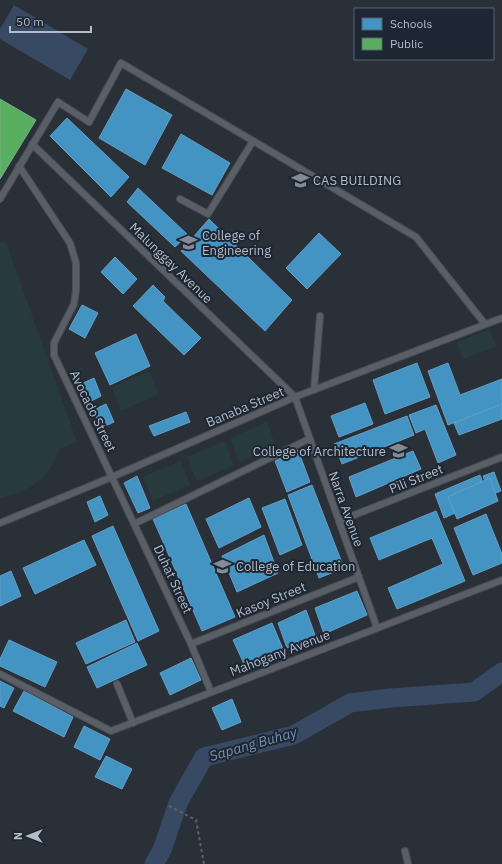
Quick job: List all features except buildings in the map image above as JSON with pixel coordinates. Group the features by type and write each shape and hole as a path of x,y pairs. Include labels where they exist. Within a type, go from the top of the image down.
{"lane":[{"path":"0,199 58,102 89,122 121,63 416,237 485,324"},
{"path":"180,200 208,214 253,141"},
{"name":"Malunggay Avenue","path":"32,144 295,397"},
{"name":"Avocado Street","path":"19,166 70,243 76,263 74,304 54,343 54,355 112,477"},
{"path":"314,390 320,316"},
{"name":"Banaba Street","path":"0,523 112,477 295,397 502,318"},
{"name":"Narra Avenue","path":"295,397 377,628"},
{"path":"134,524 309,440"},
{"name":"Pili Street","path":"339,521 502,457"},
{"name":"Duhat Street","path":"112,477 191,644 211,692"},
{"name":"Kasoy Street","path":"191,644 359,577"},
{"name":"Mahogany Avenue","path":"0,674 68,710 112,731 502,580"},
{"path":"117,684 132,723"},
{"path":"405,851 408,864"}],"path":[{"path":"169,806 196,820 204,864"}],"green space":[{"path":"6,242 77,442 59,449 50,469 37,482 21,491 0,498 0,243"},
{"path":"490,329 496,347 463,359 457,342"},
{"path":"149,371 159,394 121,411 112,387"},
{"path":"267,422 276,447 239,462 230,438"},
{"path":"225,441 234,466 197,481 187,457"},
{"path":"181,461 190,485 153,501 143,477"}],"water":[{"path":"14,5 88,49 70,80 0,39 0,29"}],"waterway":[{"name":"Sapang Buhay","path":"154,864 162,850 178,803 204,757 294,735 350,703 391,698 474,692 502,672"}],"place":[{"name":"CAS BUILDING","path":"300,180"},
{"name":"College of Engineering","path":"189,242"},
{"name":"College of Architecture","path":"399,451"},
{"name":"College of Education","path":"223,566"}]}
